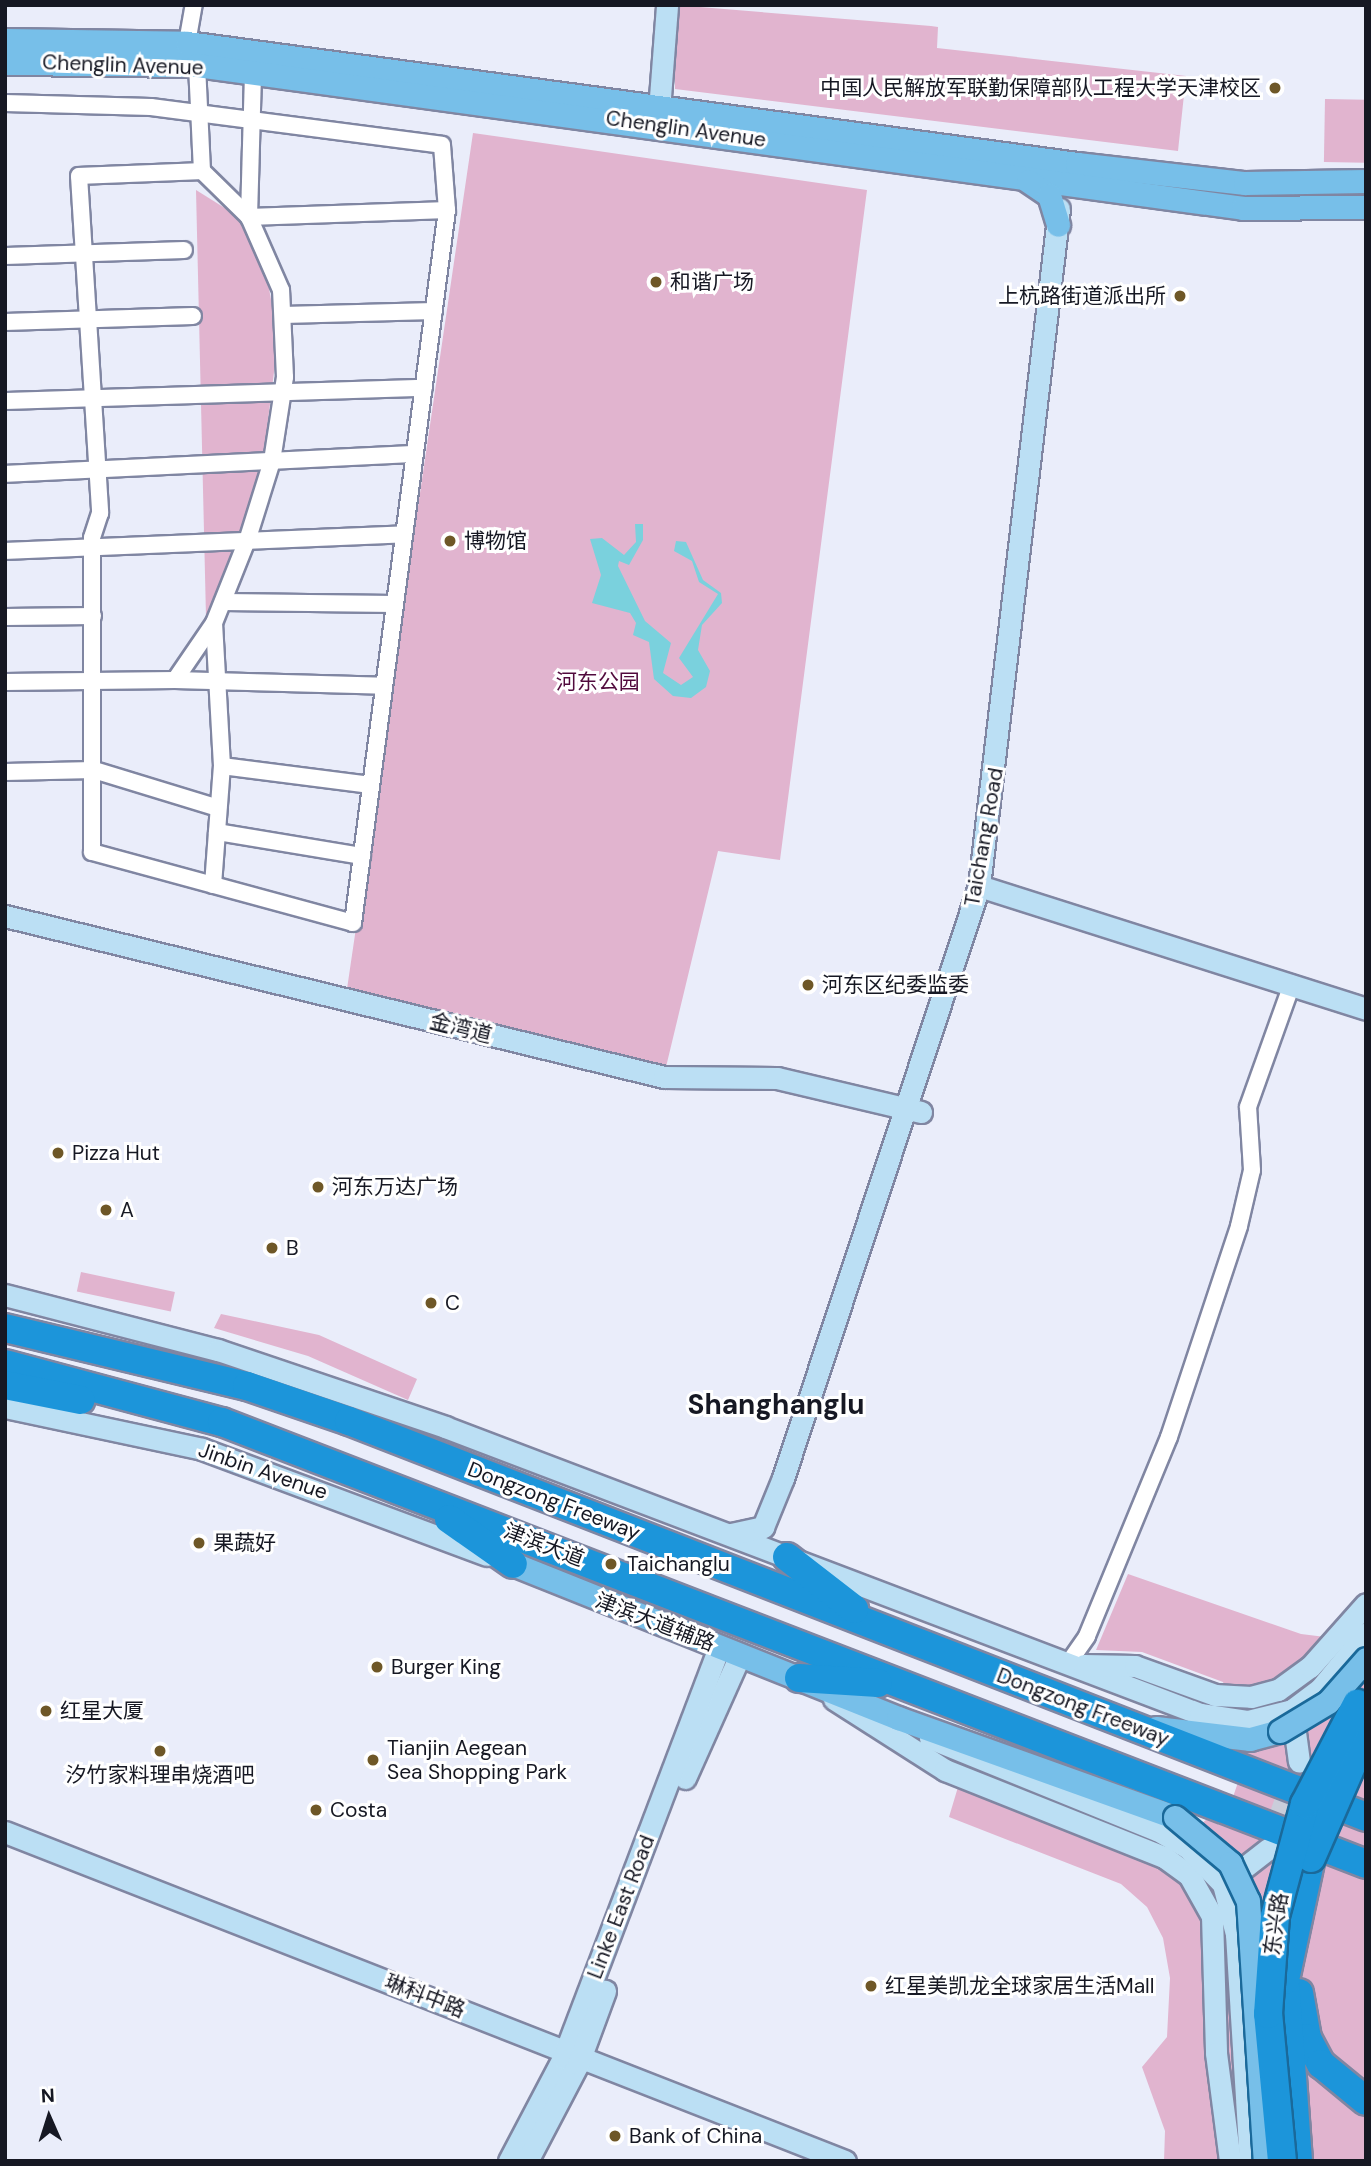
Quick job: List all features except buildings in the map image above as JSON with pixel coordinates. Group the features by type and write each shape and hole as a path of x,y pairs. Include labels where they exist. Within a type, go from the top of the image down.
{"highway":[{"name":"Dongzong Freeway","path":"5,1328 273,1395 1366,1817"},
{"path":"5,1364 222,1422"},
{"path":"5,1385 222,1422"},
{"name":"津滨大道","path":"222,1422 905,1684"},
{"path":"415,1495 513,1564"},
{"path":"788,1557 878,1628"},
{"path":"799,1678 905,1684"},
{"name":"Dongzong Freeway","path":"905,1684 1362,1863"},
{"name":"东兴路","path":"1282,2161 1268,2014 1275,1916 1305,1804 1363,1697"},
{"name":"东兴路","path":"1298,2161 1285,1980 1311,1858 1366,1732"},
{"path":"1311,1858 1298,1973 1302,2018 1321,2064 1366,2101"}],"main road":[{"name":"Chenglin Avenue","path":"5,40 187,43 658,115 1068,186 1243,208 1366,207"},
{"name":"Chenglin Avenue","path":"5,63 197,65 1245,183 1366,181"},
{"path":"1026,180 1049,195 1058,225"},
{"name":"津滨大道辅路","path":"513,1564 898,1718 1175,1817 1230,1863 1248,1901 1265,2161"},
{"path":"1130,1725 1250,1739 1280,1731 1328,1702 1366,1659"}],"street":[{"path":"187,43 194,5"},
{"path":"658,115 667,5"},
{"path":"175,680 214,623 248,538 272,461 282,391 283,315 267,247 249,217 202,171 197,65"},
{"path":"249,217 253,72"},
{"path":"5,103 198,111 442,145 447,210 353,923 92,852 95,680 92,547 100,513 79,176 202,171"},
{"name":"Taichang Road","path":"788,1557 777,1527 915,1110 983,887 1005,782 1071,163"},
{"name":"Taichang Road","path":"983,887 1058,225 1068,186"},
{"path":"249,217 447,210"},
{"path":"5,256 184,250"},
{"path":"283,315 434,311"},
{"path":"5,321 193,316"},
{"path":"5,401 93,396 424,388"},
{"path":"5,474 415,454"},
{"path":"5,551 248,538 404,534"},
{"path":"223,602 395,604"},
{"path":"5,617 93,616"},
{"path":"213,885 222,766 214,623"},
{"path":"5,682 175,680 384,686"},
{"path":"222,766 371,785"},
{"path":"5,772 93,770 218,808"},
{"path":"217,832 362,856"},
{"path":"983,887 1366,1009"},
{"name":"金湾道","path":"5,916 664,1077 777,1078 915,1110"},
{"path":"1067,1665 1087,1636 1169,1437 1239,1226 1252,1170 1248,1107 1292,984"},
{"name":"Taichang Road","path":"726,1534 755,1533 767,1519 915,1110"},
{"path":"5,1295 259,1362 788,1557 1067,1665 1226,1720 1292,1710 1321,1689 1366,1633"},
{"name":"Jinbin Avenue","path":"5,1407 202,1449 513,1564"},
{"path":"1067,1665 1135,1666 1215,1695 1251,1697 1278,1690 1310,1667 1366,1604"},
{"name":"Linke East Road","path":"527,2161 572,2057 729,1651"},
{"path":"799,1678 945,1770 1164,1857 1189,1875 1212,1916 1217,2066 1230,2161"},
{"path":"1292,1710 1299,1762"},
{"path":"898,1718 961,1754 1157,1830 1188,1848 1223,1884 1237,1934 1250,2161"},
{"name":"琳科中路","path":"5,1832 830,2161"},
{"name":"琳科中路","path":"5,1840 845,2161"},
{"path":"1223,1884 1268,1849"},
{"name":"Linke East Road","path":"509,2161 572,2057"}],"green space":[{"path":"675,5 931,26 938,27 937,48 1186,76 1178,151 675,89"},
{"path":"1325,99 1366,100 1365,163 1324,162"},
{"name":"河东公园","path":"473,133 867,190 780,860 718,851 666,1067 347,989"},
{"path":"196,190 244,220 266,271 278,340 263,460 226,581 206,617"},
{"path":"81,1272 175,1292 171,1312 77,1292"},
{"path":"221,1314 319,1335 417,1379 408,1400 308,1356 214,1328"},
{"path":"1128,1574 1301,1634 1366,1642 1366,2161 1164,2161 1165,2131 1142,2067 1167,2037 1170,1978 1163,1938 1147,1907 1121,1884 949,1817 958,1787 1155,1863 1233,1797 1249,1750 1223,1682 1142,1652 1096,1650"}],"water":[{"path":"635,524 643,524 643,540 629,565 619,561 618,566 645,621 671,643 663,673 681,685 693,677 679,658 718,594 699,582 692,561 674,551 676,541 686,542 703,580 721,593 722,603 702,625 698,650 710,671 706,687 691,698 673,696 654,679 649,642 633,635 636,623 630,613 592,603 601,575 590,539 602,538 624,555 636,542"}],"tunnel":[{"path":"1270,1842 1295,1773"}],"place":[{"name":"中国人民解放军联勤保障部队工程大学天津校区","path":"1275,88"},
{"name":"和谐广场","path":"656,282"},
{"name":"上杭路街道派出所","path":"1180,296"},
{"name":"博物馆","path":"450,541"},
{"name":"河东区纪委监委","path":"808,985"},
{"name":"Pizza Hut","path":"58,1153"},
{"name":"河东万达广场","path":"318,1187"},
{"name":"A","path":"106,1210"},
{"name":"B","path":"272,1248"},
{"name":"C","path":"431,1303"},
{"name":"果蔬好","path":"199,1543"},
{"name":"Taichanglu","path":"611,1564"},
{"name":"Burger King","path":"377,1667"},
{"name":"红星大厦","path":"46,1711"},
{"name":"汐竹家料理串烧酒吧","path":"160,1751"},
{"name":"Tianjin Aegean Sea Shopping Park","path":"373,1760"},
{"name":"Costa","path":"316,1810"},
{"name":"红星美凯龙全球家居生活Mall","path":"871,1986"},
{"name":"Bank of China","path":"615,2136"}],"district":[{"name":"Shanghanglu","path":"776,1405"}]}
